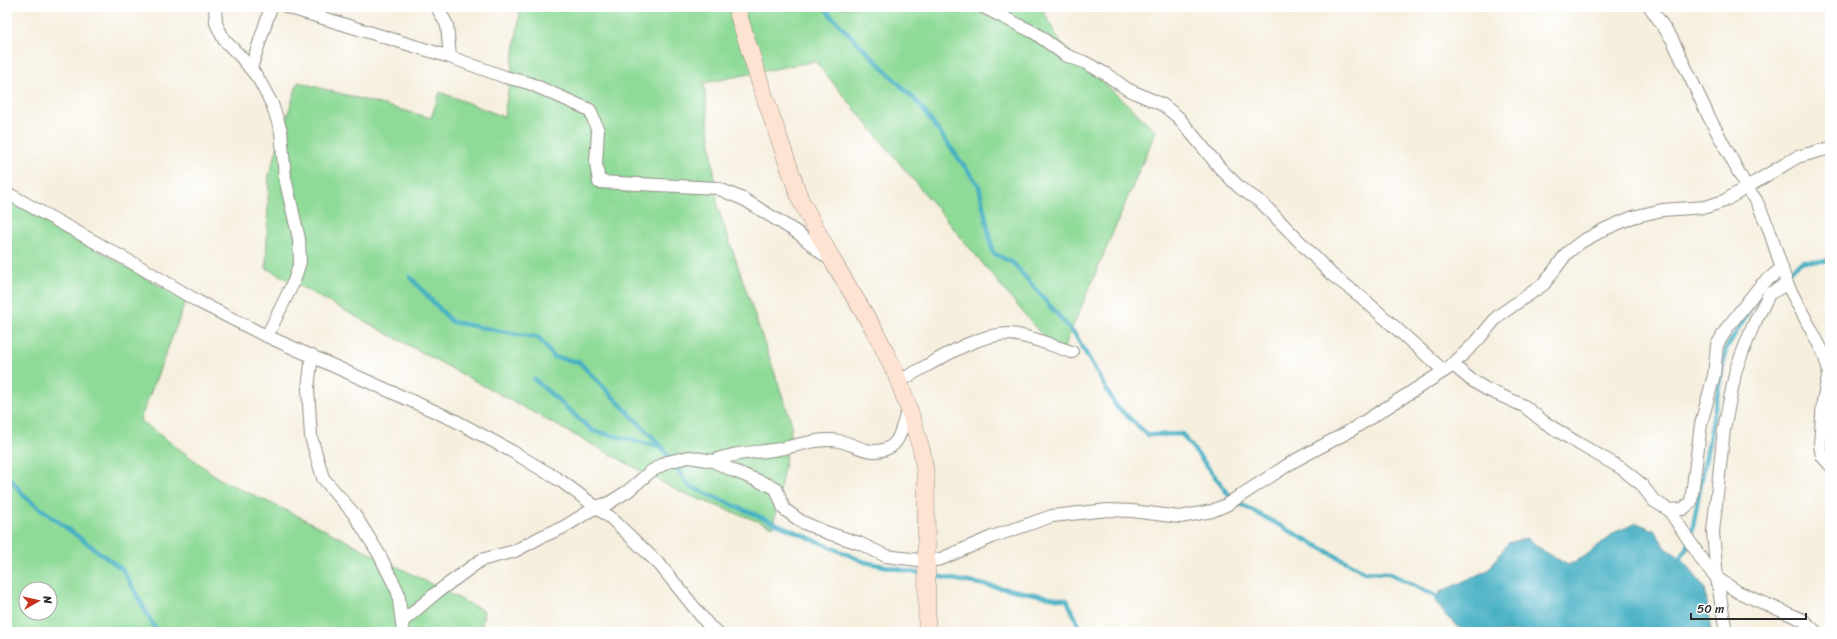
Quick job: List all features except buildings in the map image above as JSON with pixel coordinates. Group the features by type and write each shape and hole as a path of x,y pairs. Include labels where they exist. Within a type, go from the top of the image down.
{"street":[{"path":"215,7 216,23 224,40 242,57 258,78 272,104 281,131 285,178 300,247 300,262 294,281 267,336"},
{"path":"250,68 271,7"},
{"path":"287,7 450,57 505,77 529,83 590,110 598,131 596,163 599,182 717,188 745,200 792,229 834,263"},
{"path":"438,7 447,25 450,57"},
{"path":"736,7 762,89 800,198 834,263 876,333 899,382 909,409 922,452 926,477 927,632"},
{"path":"984,7 1035,32 1065,55 1084,62 1106,74 1127,89 1163,105 1178,117 1220,168 1240,188 1262,203 1332,275 1448,368 1486,389 1524,406 1544,422 1621,468 1641,484 1654,501 1669,510 1704,563 1717,578 1738,592 1804,620 1816,632"},
{"path":"1650,7 1672,39 1693,86 1747,188 1756,200 1769,229 1787,284 1824,354 1830,372 1823,401 1820,445 1822,456 1830,465"},
{"path":"402,627 436,593 481,560 516,551 541,537 564,527 596,507 609,503 628,491 650,472 666,462 689,457 713,461 776,488 784,509 802,522 858,543 886,556 927,561 941,559 992,537 1052,516 1108,510 1180,516 1212,511 1226,505 1294,461 1354,428 1448,368 1477,340 1498,316 1544,284 1567,253 1581,242 1605,229 1633,217 1662,210 1706,207 1724,201 1797,158 1830,148"},
{"path":"7,193 140,267 199,302 267,336 454,420 561,480 611,518 660,565 710,627 717,632"},
{"path":"1669,510 1683,509 1691,502 1701,424 1714,375 1717,345 1760,286 1782,268"},
{"path":"1726,632 1717,578 1713,532 1724,430 1736,369 1753,326 1769,294 1787,284"},
{"path":"899,382 946,356 988,337 1010,334 1032,338 1072,352"},
{"path":"312,355 308,388 311,437 323,478 354,514 379,554 398,592 402,627"},
{"path":"713,461 727,455 776,449 819,440 839,441 873,452 889,448 900,436 905,417 909,409"}],"green space":[{"path":"521,7 1041,7 1060,42 1156,131 1060,357 815,61 704,83 718,208 792,424 773,527 680,492 266,268 269,175 298,82 431,118 440,92 504,117"},
{"path":"7,198 186,301 140,420 221,480 294,514 484,611 481,632 7,632"}],"water":[{"path":"1637,523 1654,530 1666,548 1681,558 1705,588 1711,632 1465,632 1447,617 1435,601 1440,592 1488,570 1508,543 1527,538 1544,551 1568,565 1584,557 1615,532"}],"waterway":[{"path":"825,7 830,15 918,103 979,186 993,253 1013,263 1076,336 1116,406 1148,435 1182,434 1233,500 1365,572 1389,573 1437,597"},
{"path":"1763,291 1803,261 1830,261"},
{"path":"410,277 452,322 539,338 554,357 579,362 662,447 689,486 865,562 922,574"},
{"path":"1681,558 1690,542 1726,349 1756,299"},
{"path":"534,379 593,431 661,447"},
{"path":"7,475 25,497 123,570 157,632"},
{"path":"930,575 1067,600 1082,632"}]}
